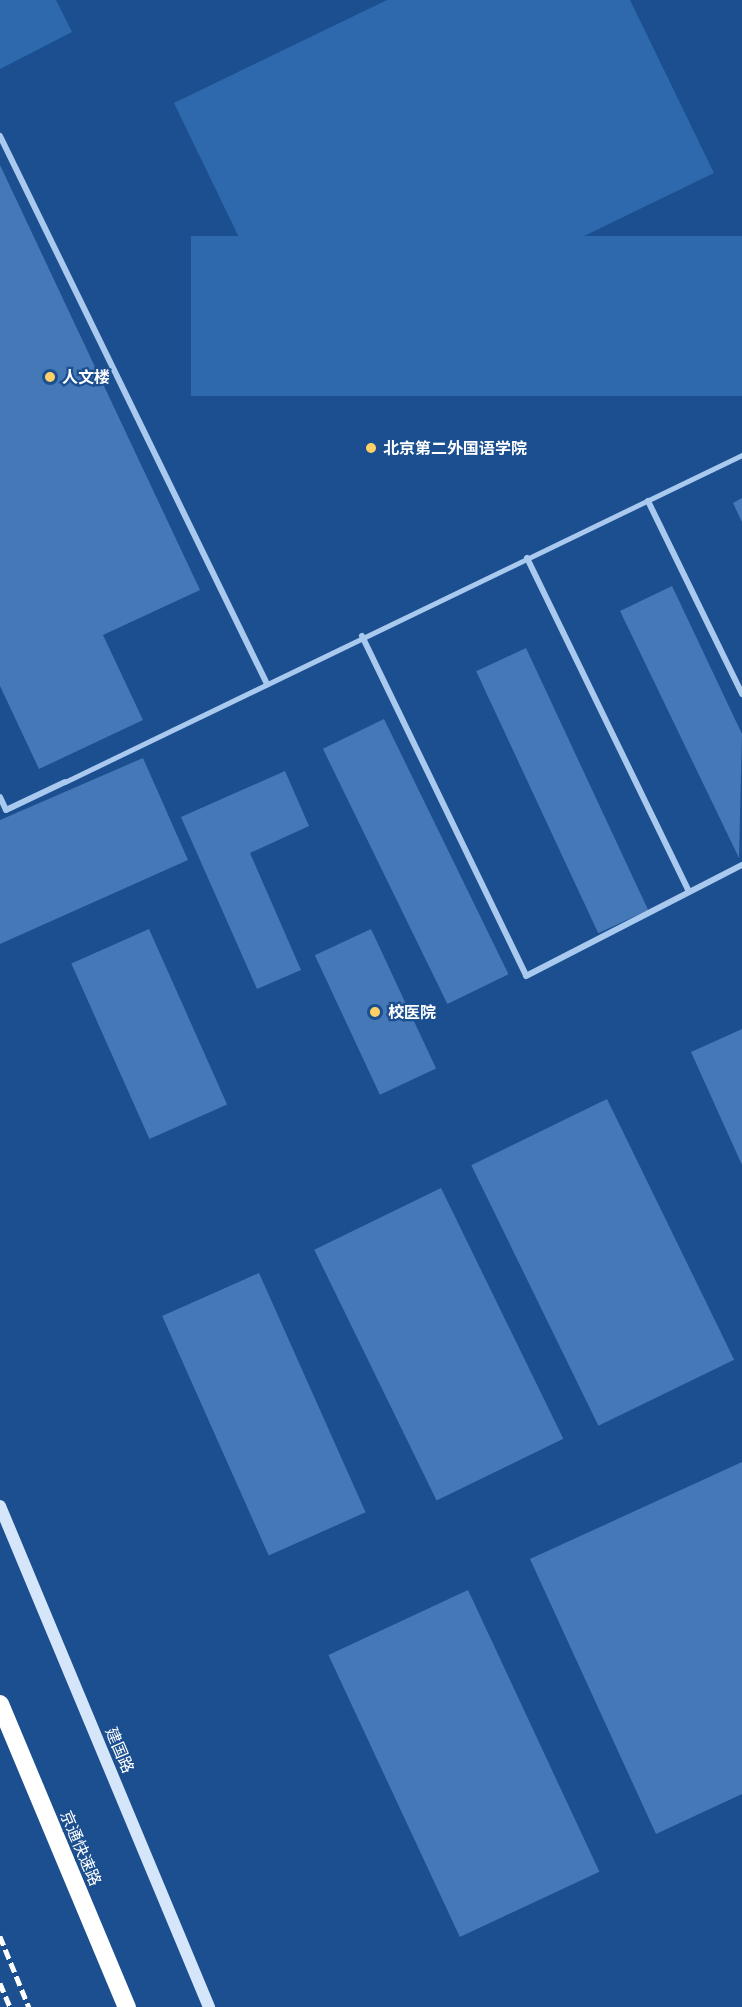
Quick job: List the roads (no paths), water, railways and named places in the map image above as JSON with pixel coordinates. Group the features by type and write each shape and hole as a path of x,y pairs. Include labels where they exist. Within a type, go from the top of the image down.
{"highway":[{"name":"京通快速路","path":"0,1704 127,2007"}],"main road":[{"name":"建国路","path":"0,1506 208,2007"}],"street":[{"path":"0,136 267,684"},
{"path":"648,501 742,694"},
{"path":"527,558 689,891"},
{"path":"362,636 526,976 742,865"},
{"path":"0,797 6,810 66,782"}],"lane":[{"path":"66,782 362,636 742,455"}],"railway":[{"path":"0,1936 29,2007"},
{"path":"0,1983 10,2007"}],"place":[{"name":"人文楼","path":"50,377"},
{"name":"北京第二外国语学院","path":"371,448"},
{"name":"校医院","path":"375,1012"}]}
